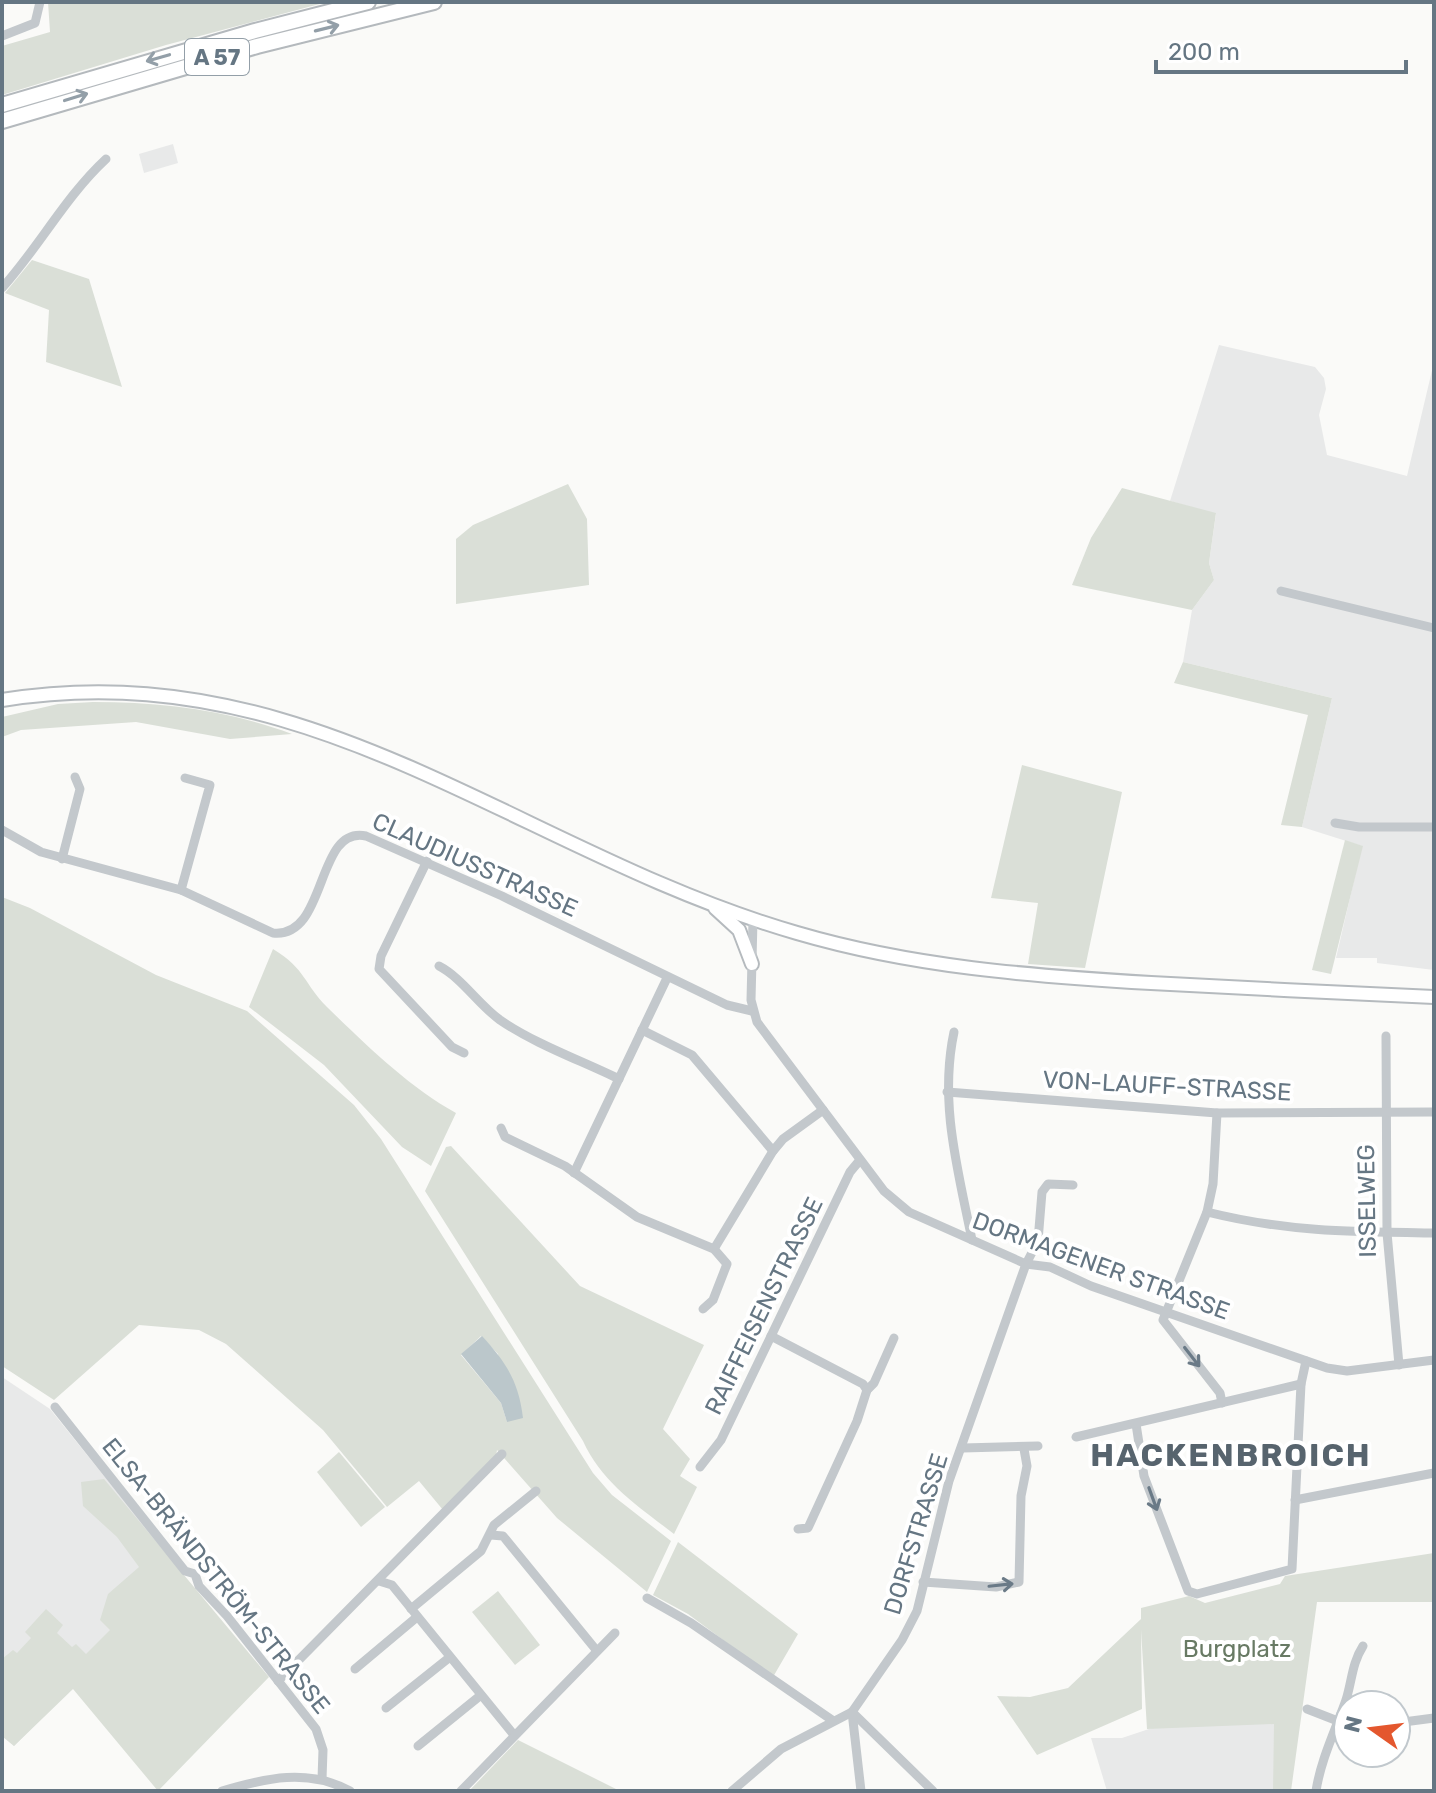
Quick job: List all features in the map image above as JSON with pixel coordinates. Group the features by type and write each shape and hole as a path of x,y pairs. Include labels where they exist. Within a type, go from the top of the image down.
{"highway":[{"name":"A 57","path":"2,105 255,31 368,2"},
{"name":"A 57","path":"2,121 257,46 434,2"}],"main road":[{"path":"2,700 59,692 131,691 201,699 271,714 370,749 587,851 710,904 753,920 845,946 984,971 1434,997"},
{"path":"710,904 739,930 752,964"}],"street":[{"path":"2,36 35,23 40,2"},
{"path":"2,288 46,236 91,173 106,159"},
{"path":"1281,591 1434,628"},
{"path":"62,859 80,789 75,777"},
{"path":"185,778 220,788"},
{"path":"181,890 210,785"},
{"path":"1335,823 1359,827 1434,827"},
{"name":"CLAUDIUSSTRASSE","path":"2,830 21,844 62,859 181,890 273,933 283,934 300,926 333,856 349,836 366,836 427,861 737,1010 752,1011"},
{"path":"427,861 381,956 379,969 452,1047 464,1053"},
{"path":"752,1011 753,920"},
{"path":"439,966 451,972 484,1008 504,1023 619,1079"},
{"path":"574,1173 667,978"},
{"name":"DORMAGENER STRASSE","path":"752,1011 762,1030 884,1191 909,1212 1026,1264 1050,1267 1306,1361 1338,1370 1399,1365"},
{"path":"642,1030 692,1055 773,1151"},
{"path":"954,1032 947,1063 947,1092 972,1240"},
{"name":"ISSELWEG","path":"1386,1036 1387,1233 1399,1365"},
{"name":"VON-LAUFF-STRASSE","path":"947,1092 1217,1113 1434,1112"},
{"path":"714,1249 773,1151 783,1139 823,1110"},
{"path":"1217,1113 1213,1184 1207,1212 1163,1320 1220,1393 1222,1403"},
{"path":"501,1128 505,1137 574,1173 637,1217 714,1249 727,1264 713,1300 703,1309"},
{"name":"RAIFFEISENSTRASSE","path":"700,1467 721,1440 850,1172 860,1160"},
{"name":"DORFSTRASSE","path":"852,1712 902,1640 917,1611 939,1515 1026,1264 1038,1241 1044,1188 1048,1184 1073,1185"},
{"path":"1207,1212 1263,1226 1301,1231 1434,1233"},
{"path":"771,1336 863,1384 867,1390"},
{"path":"798,1529 808,1528 857,1421 867,1390 874,1383 894,1338"},
{"path":"1399,1365 1434,1360"},
{"path":"1136,1424 1144,1476 1188,1591 1197,1594 1292,1569 1301,1384 1306,1361"},
{"path":"1076,1437 1301,1384"},
{"name":"ELSA-BRÄNDSTRÖM-STRASSE","path":"55,1407 185,1571 195,1574 199,1586 316,1729 323,1750 322,1779"},
{"path":"963,1448 1024,1449 1038,1446"},
{"path":"923,1582 996,1587 1019,1582 1021,1496 1027,1466 1024,1449"},
{"path":"278,1681 502,1454"},
{"path":"1295,1500 1434,1473"},
{"path":"355,1669 481,1551 494,1525 536,1491"},
{"path":"491,1535 503,1536 597,1651"},
{"path":"379,1581 392,1585 514,1735"},
{"path":"647,1598 691,1623 832,1720"},
{"path":"461,1791 615,1633"},
{"path":"1346,1689 1354,1659 1363,1646"},
{"path":"386,1708 450,1657"},
{"path":"418,1746 481,1695"},
{"path":"1307,1709 1332,1718"},
{"path":"732,1791 781,1749 852,1712"},
{"path":"852,1712 861,1791"},
{"path":"852,1712 933,1791"},
{"path":"1412,1721 1434,1718"},
{"path":"1316,1791 1332,1739"},
{"path":"222,1791 290,1776 322,1779 350,1791"}],"shaded area":[{"path":"173,144 178,163 144,173 139,154"},
{"path":"1219,345 1315,367 1324,378 1326,389 1319,415 1327,455 1407,476 1434,362 1434,970 1377,963 1377,958 1336,958 1362,846 1302,827 1332,698 1183,662 1192,610 1214,580 1209,563 1216,514 1170,501"},
{"path":"482,1336 510,1373 523,1418 507,1422 501,1403 461,1354"},
{"path":"2,1377 50,1409 183,1574 14,1746 2,1736"},
{"path":"1279,1716 1276,1791 1107,1791 1091,1738 1122,1738 1152,1728"}],"green space":[{"path":"48,2 327,2 166,45 2,95 2,46 50,32"},
{"path":"32,260 89,279 122,387 46,362 49,310 5,293"},
{"path":"568,484 587,519 589,585 456,604 456,539 473,525"},
{"path":"1122,488 1216,513 1209,563 1214,580 1192,610 1072,585 1091,538"},
{"path":"1183,662 1332,698 1302,827 1281,825 1308,715 1174,683"},
{"path":"58,704 144,704 219,713 292,734 230,739 136,722 21,730 2,737 2,717"},
{"path":"1022,765 1122,792 1085,968 1028,964 1038,903 991,898"},
{"path":"1345,840 1363,846 1331,974 1312,970"},
{"path":"2,897 30,908 156,975 247,1011 354,1105 381,1139 593,1473 612,1495 671,1541 647,1592 557,1518 497,1450 496,1456 443,1510 419,1481 387,1507 323,1430 226,1344 199,1330 139,1325 54,1400 2,1366","holes":["481,1336 498,1354 507,1422 501,1403 461,1355"]},
{"path":"273,949 299,970 319,999 373,1050 422,1091 456,1113 431,1166 402,1147 324,1065 249,1007"},
{"path":"451,1146 580,1286 704,1345 663,1429 690,1459 680,1476 697,1487 674,1534 622,1493 600,1469 425,1191 446,1147"},
{"path":"339,1452 385,1507 361,1527 317,1472"},
{"path":"104,1479 269,1677 158,1791 73,1689 14,1746 2,1736 2,1659 13,1650 17,1653 31,1638 25,1632 46,1609 63,1625 57,1633 72,1647 76,1644 86,1654 110,1630 100,1620 108,1594 139,1567 117,1537 83,1506 81,1482"},
{"path":"678,1542 798,1634 773,1677 688,1614 653,1595"},
{"name":"Burgplatz","path":"1434,1553 1434,1602 1317,1602 1291,1791 1273,1791 1274,1724 1147,1729 1141,1630 1142,1709 1037,1755 997,1696 1030,1697 1068,1688 1141,1619 1141,1608 1189,1596 1205,1603 1280,1584 1285,1576"},
{"path":"498,1591 540,1645 515,1665 472,1612"},
{"path":"518,1740 620,1791 469,1791"}],"district":[{"name":"HACKENBROICH","path":"1231,1455"}]}
